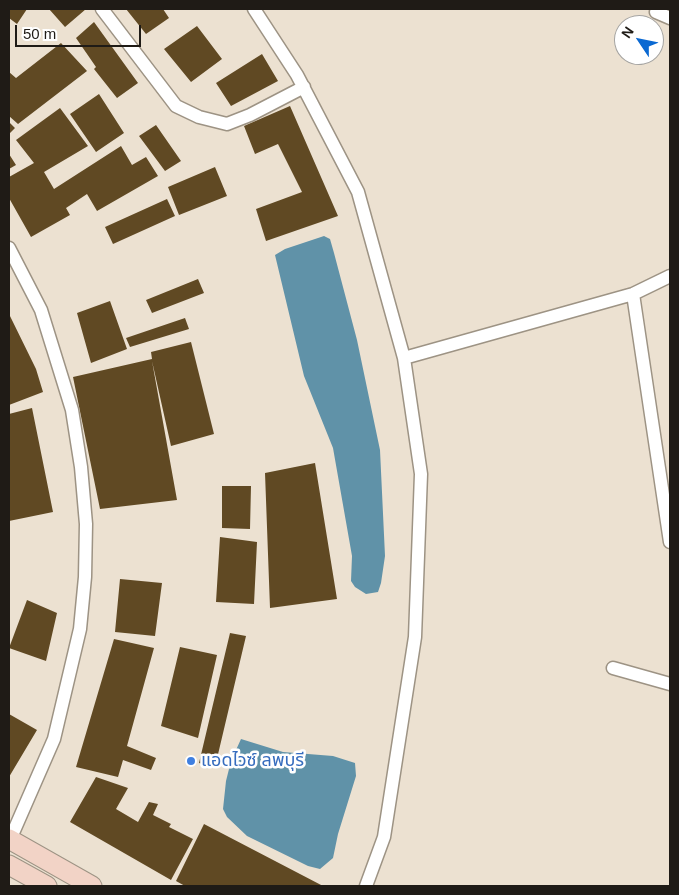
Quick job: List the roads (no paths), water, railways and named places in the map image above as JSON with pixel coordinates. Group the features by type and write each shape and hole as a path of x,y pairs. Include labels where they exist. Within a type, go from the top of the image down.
{"main road":[{"path":"9,840 92,886"},
{"path":"9,865 47,886"}],"street":[{"path":"102,9 176,106 199,117 227,124 250,115 304,87"},
{"path":"254,9 304,87 358,192 404,358 421,474 415,637 384,836 366,886"},
{"path":"656,12 670,18"},
{"path":"9,248 41,310 72,410 82,467 86,524 85,577 80,630 54,739 9,840"},
{"path":"404,358 633,294 670,276"},
{"path":"633,294 670,542"},
{"path":"613,668 670,684"}],"water":[{"path":"324,236 330,239 357,340 380,450 385,556 378,592 366,594 355,587 351,581 352,556 333,448 304,376 275,255 285,249"},
{"path":"241,739 283,752 333,756 355,763 356,776 338,834 333,858 320,869 308,866 247,836 227,817 223,809 226,781 231,761"}],"place":[{"name":"แอดไวซ์ ลพบุรี","path":"191,761"}]}
